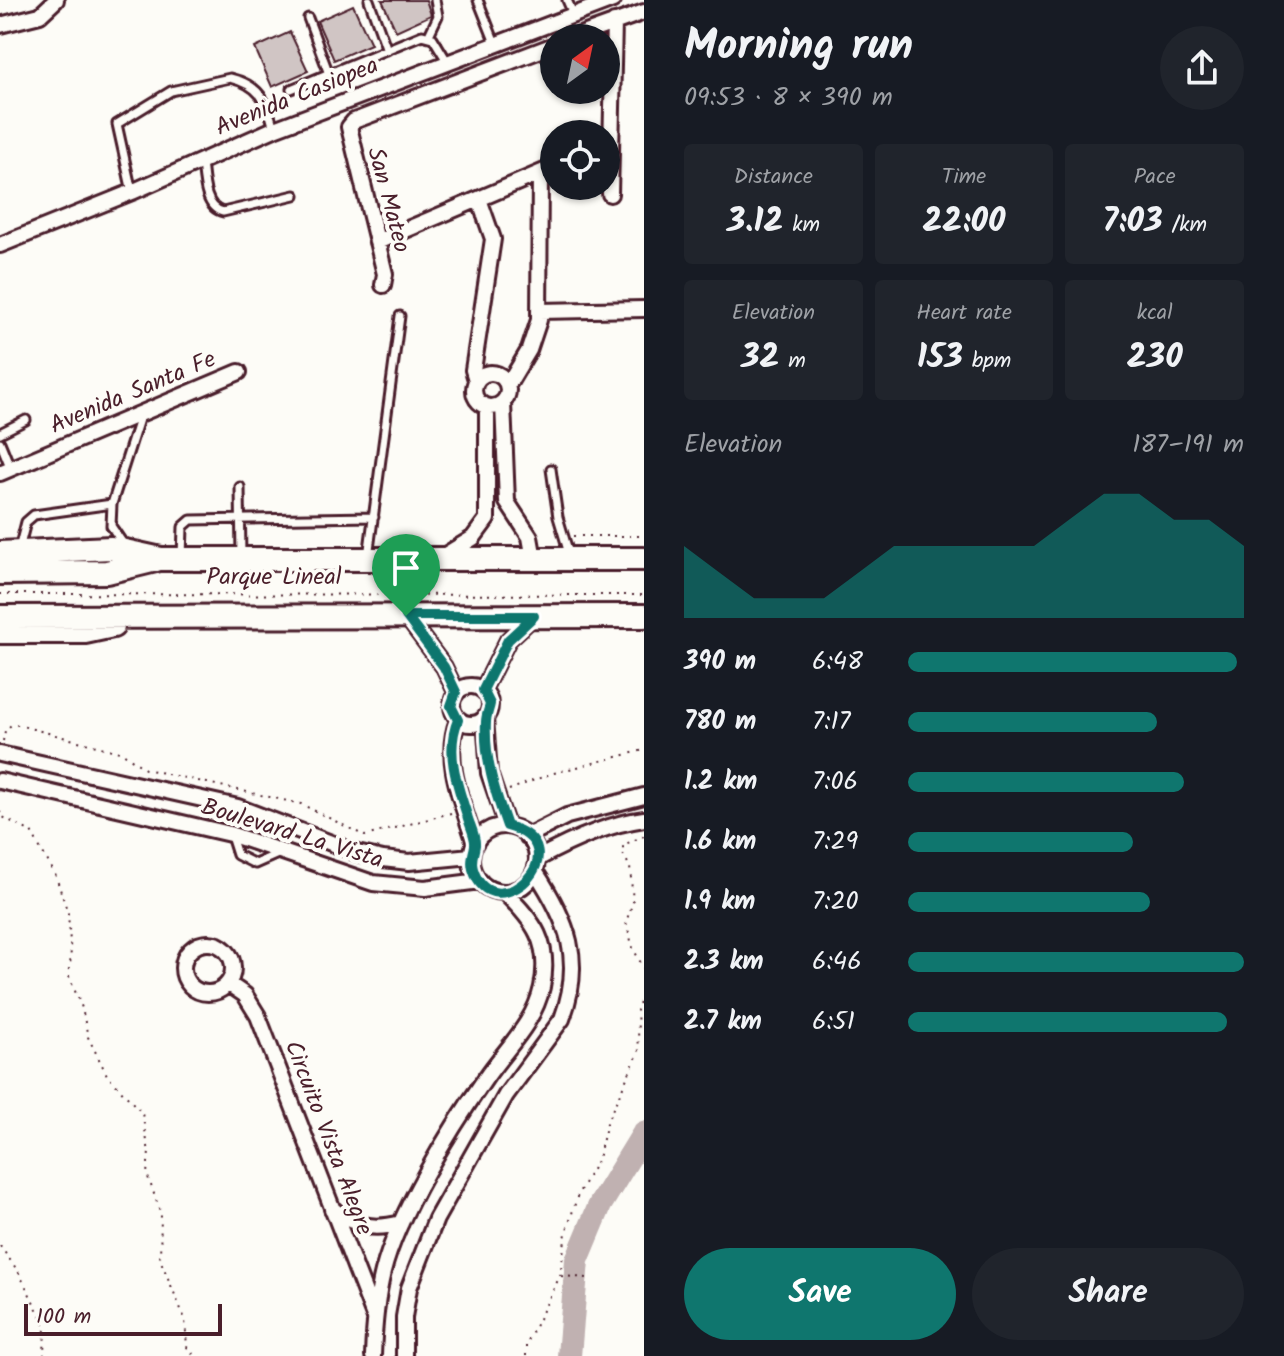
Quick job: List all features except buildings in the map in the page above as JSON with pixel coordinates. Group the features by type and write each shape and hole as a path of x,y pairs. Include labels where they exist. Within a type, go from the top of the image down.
{"main road":[{"path":"9,553 111,548 171,559 644,559"},
{"path":"0,573 107,572 171,559"},
{"path":"0,632 85,632 140,615"},
{"path":"0,617 644,616"}],"street":[{"path":"0,25 40,15 56,0"},
{"name":"Avenida Casiopea","path":"0,245 132,192 274,129 495,43 570,7 613,0"},
{"path":"609,24 644,12"},
{"path":"609,120 614,22"},
{"name":"San Mateo","path":"383,285 385,274 349,127 354,121 540,50"},
{"path":"377,242 540,173"},
{"path":"438,559 473,538 487,519 487,407 474,396 476,380 473,370 493,239 479,199"},
{"path":"534,559 530,537 518,524 507,502 503,403 508,385 533,342 539,311 545,200"},
{"path":"539,311 644,309"},
{"name":"Avenida Santa Fe","path":"5,471 239,372"},
{"path":"476,380 481,374 497,373 508,385"},
{"path":"487,407 503,403"},
{"path":"406,616 444,667 456,692 451,706 458,720 472,725 485,718"},
{"path":"483,690 508,640 534,616"},
{"path":"456,692 469,686 483,690 490,704 485,718 489,773 507,826"},
{"path":"458,720 452,734 454,778 473,849 473,869 480,881 491,889 504,892 517,889 528,882 536,865 560,846 626,821 644,819"},
{"name":"Boulevard La Vista","path":"1,749 238,807 357,853 383,859 409,862 473,849"},
{"name":"Boulevard La Vista","path":"0,781 230,834 373,883 425,888 480,881"},
{"path":"142,815 148,787"},
{"path":"527,836 567,816 644,796"},
{"path":"404,1356 404,1317 409,1288 436,1219 485,1129 555,1031 569,1000 573,979 570,938 536,865 535,846 527,836 507,826 483,833 473,849"},
{"path":"373,1356 374,1316 383,1269 401,1223 464,1108 528,1023 537,1006 545,961 542,945 532,919 504,892"},
{"name":"Circuito Vista Alegre","path":"229,984 245,995 258,1016 374,1316"},
{"path":"331,1209 352,1224 367,1228 401,1223"}],"lane":[{"path":"369,0 387,50"},
{"path":"291,89 429,35 438,16 435,0"},
{"path":"478,0 495,43"},
{"path":"308,18 329,74"},
{"path":"429,35 447,61"},
{"path":"132,192 117,124 159,96 230,78 240,80 255,87 268,103 274,129"},
{"path":"202,160 210,204 216,210 223,212 295,195"},
{"path":"368,559 400,316"},
{"path":"130,552 111,526 112,504 140,416"},
{"path":"0,433 26,420"},
{"path":"0,442 5,471"},
{"path":"551,469 570,559"},
{"path":"240,487 241,559"},
{"path":"9,553 26,522 34,515 112,504"},
{"path":"171,559 186,522 374,517"}],"path":[{"path":"563,536 644,536"},
{"name":"Parque Lineal","path":"0,594 644,595"},
{"path":"1,749 5,731 11,725 18,725 123,753 145,769 301,804 365,836 439,819"},
{"path":"527,782 644,750"},
{"path":"0,811 1,816 31,832 55,874 68,913 71,958 68,974 82,1008 88,1037 107,1075 142,1113 149,1152 147,1174 161,1214 160,1259 185,1319 187,1347 195,1356"},
{"path":"644,836 623,845 623,854 630,867 633,902 626,922 633,948 644,969"},
{"path":"526,1356 526,1345 560,1276 566,1233 578,1194 598,1159 608,1119 639,1052 637,1010 644,989"},
{"path":"0,1246 18,1271 45,1325 44,1356"},
{"path":"560,1276 588,1278"}],"waterway":[{"path":"569,1356 577,1260 600,1205 644,1133"}],"route":[{"path":"406,616 534,616 508,640 483,690 490,704 485,718 489,773 496,795 507,826 518,829 535,846 535,871 528,882 517,889 504,892 491,889 480,881 473,869 471,856 475,843 454,778 452,734 458,720 451,706 456,692 444,667 406,616"}]}
